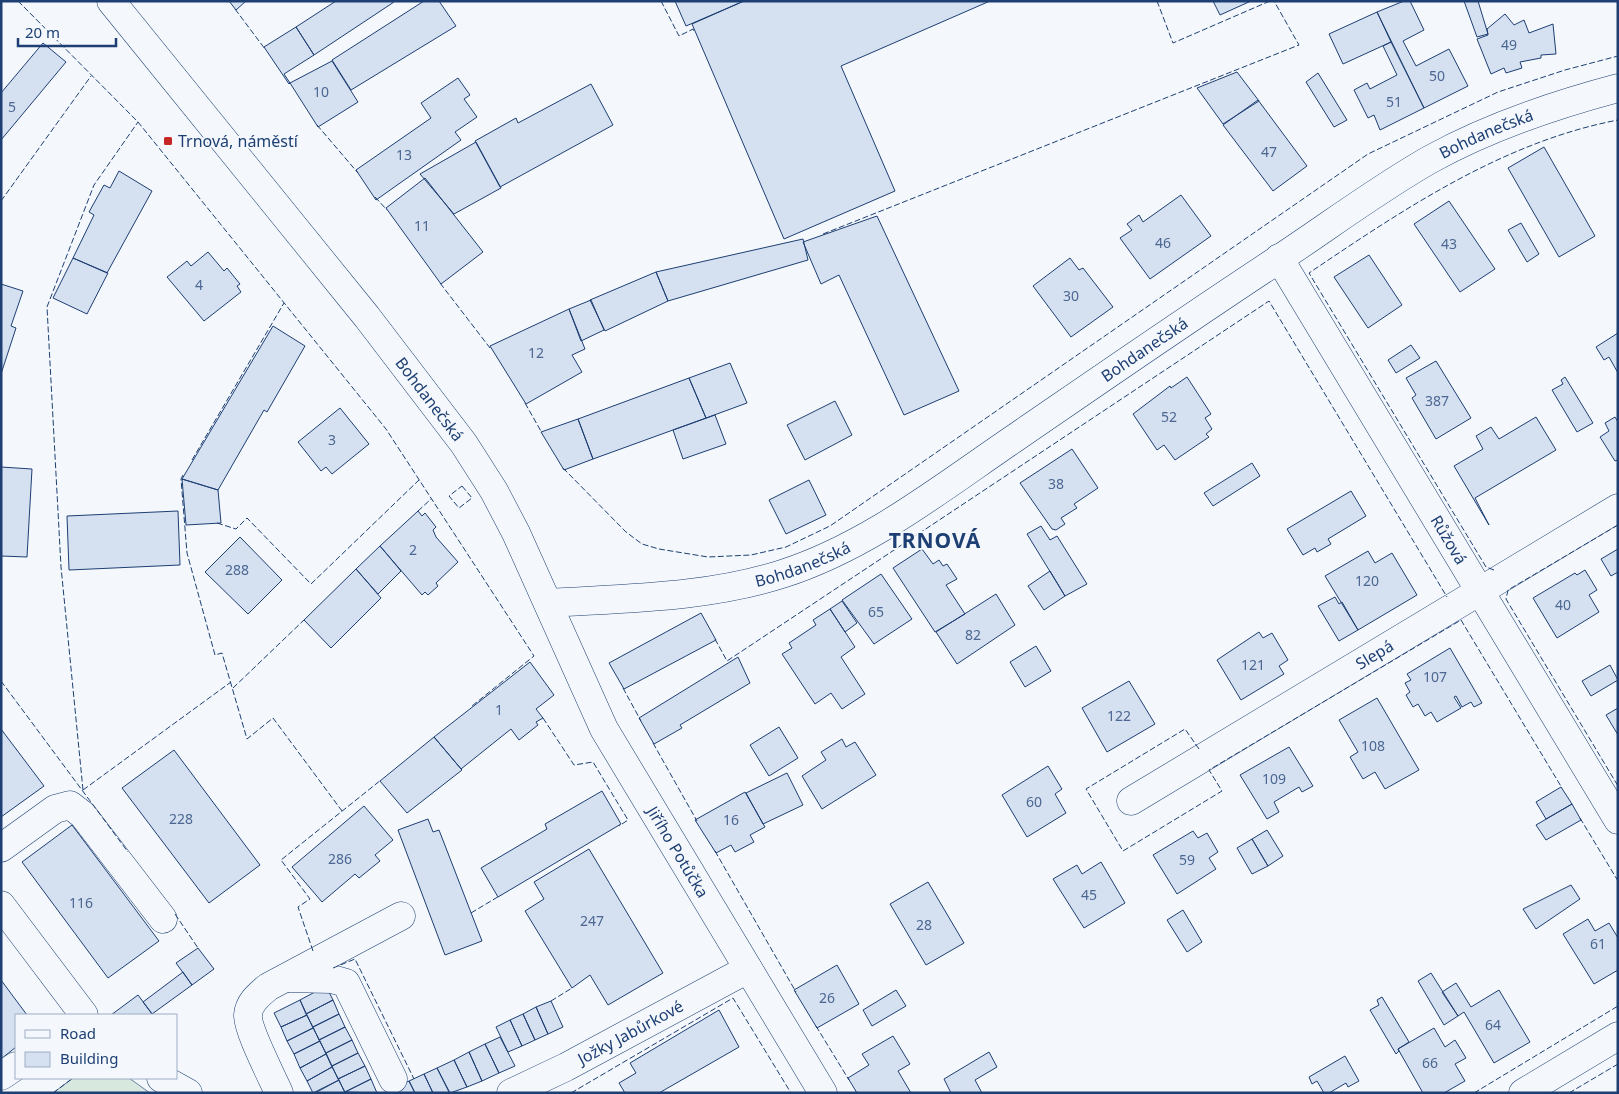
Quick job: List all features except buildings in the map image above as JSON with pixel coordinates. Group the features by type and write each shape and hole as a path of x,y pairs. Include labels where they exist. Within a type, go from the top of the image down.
{"street":[{"name":"Bohdanečská","path":"105,1 145,44"},
{"name":"Bohdanečská","path":"111,1 367,317 464,444 507,516 548,603 663,596 725,588 785,573 825,557 869,534 922,501 1386,186 1433,158 1480,135 1536,113 1618,88"},
{"name":"Růžová","path":"1280,258 1618,820"},
{"name":"Slepá","path":"1131,801 1618,508"},
{"name":"Jiřího Potůčka","path":"548,603 604,729 823,1093"},
{"path":"1,848 55,809 70,805 83,816 163,919"},
{"path":"1,905 83,1014"},
{"path":"279,1093 250,1027 248,1015 254,1000 268,987 401,916"},
{"name":"Jožky Jabůrkové","path":"511,1093 566,1067 748,969"},
{"path":"285,978 332,980 346,983 393,1079"},
{"path":"1523,1093 1618,1036"},
{"path":"1,1076 15,1067"},
{"path":"163,1079 188,1093"}],"shaded area":[{"path":"72,1079 130,1079 150,1093 53,1093"}],"fence":[{"path":"18,1 138,122 386,429 534,656 472,706"},
{"path":"661,1 679,36 693,29 694,31"},
{"path":"1157,1 1173,43 1270,1"},
{"path":"823,234 1299,45 1274,1"},
{"path":"235,9 265,49"},
{"path":"563,468 626,532 642,544 659,549 708,557 751,555 786,547 830,526 1368,154 1498,92 1565,70 1618,56"},
{"path":"1,201 91,76"},
{"path":"1494,570 1486,567 1309,273 1418,202 1495,161 1535,144 1576,130 1618,120"},
{"path":"83,790 61,567 47,307 94,185 138,122"},
{"path":"317,125 358,173"},
{"path":"375,197 387,210"},
{"path":"440,283 490,348"},
{"path":"715,639 727,661 1269,301 1447,597"},
{"path":"192,460 284,303"},
{"path":"525,403 542,433"},
{"path":"183,475 181,479 187,553 215,655 222,653 247,739 273,718 342,811"},
{"path":"217,523 236,529 247,518 311,584 419,480"},
{"path":"462,486 472,498 459,508 449,496 462,486"},
{"path":"418,511 431,499"},
{"path":"1618,525 1508,590 1506,599 1618,786"},
{"path":"233,688 304,620"},
{"path":"1199,749 1185,729 1086,789 1123,851 1222,791 1209,770 1461,620 1562,788"},
{"path":"1,681 128,852"},
{"path":"83,790 231,682"},
{"path":"623,688 641,721"},
{"path":"543,718 574,765 593,762 628,820 619,826"},
{"path":"653,743 697,821"},
{"path":"313,951 298,907 310,899 281,860 381,780"},
{"path":"1580,818 1618,881"},
{"path":"715,851 796,992"},
{"path":"471,913 501,895"},
{"path":"175,914 198,948"},
{"path":"333,968 355,959 414,1079"},
{"path":"551,1001 572,988"},
{"path":"571,1093 733,998 791,1093"},
{"path":"1474,1093 1618,1006"},
{"path":"816,1026 849,1080"},
{"path":"1569,1093 1618,1064"},
{"path":"53,1093 72,1079"}],"place":[{"name":"Trnová, náměstí","path":"168,141"}],"district":[{"name":"TRNOVÁ","path":"935,540"}]}
